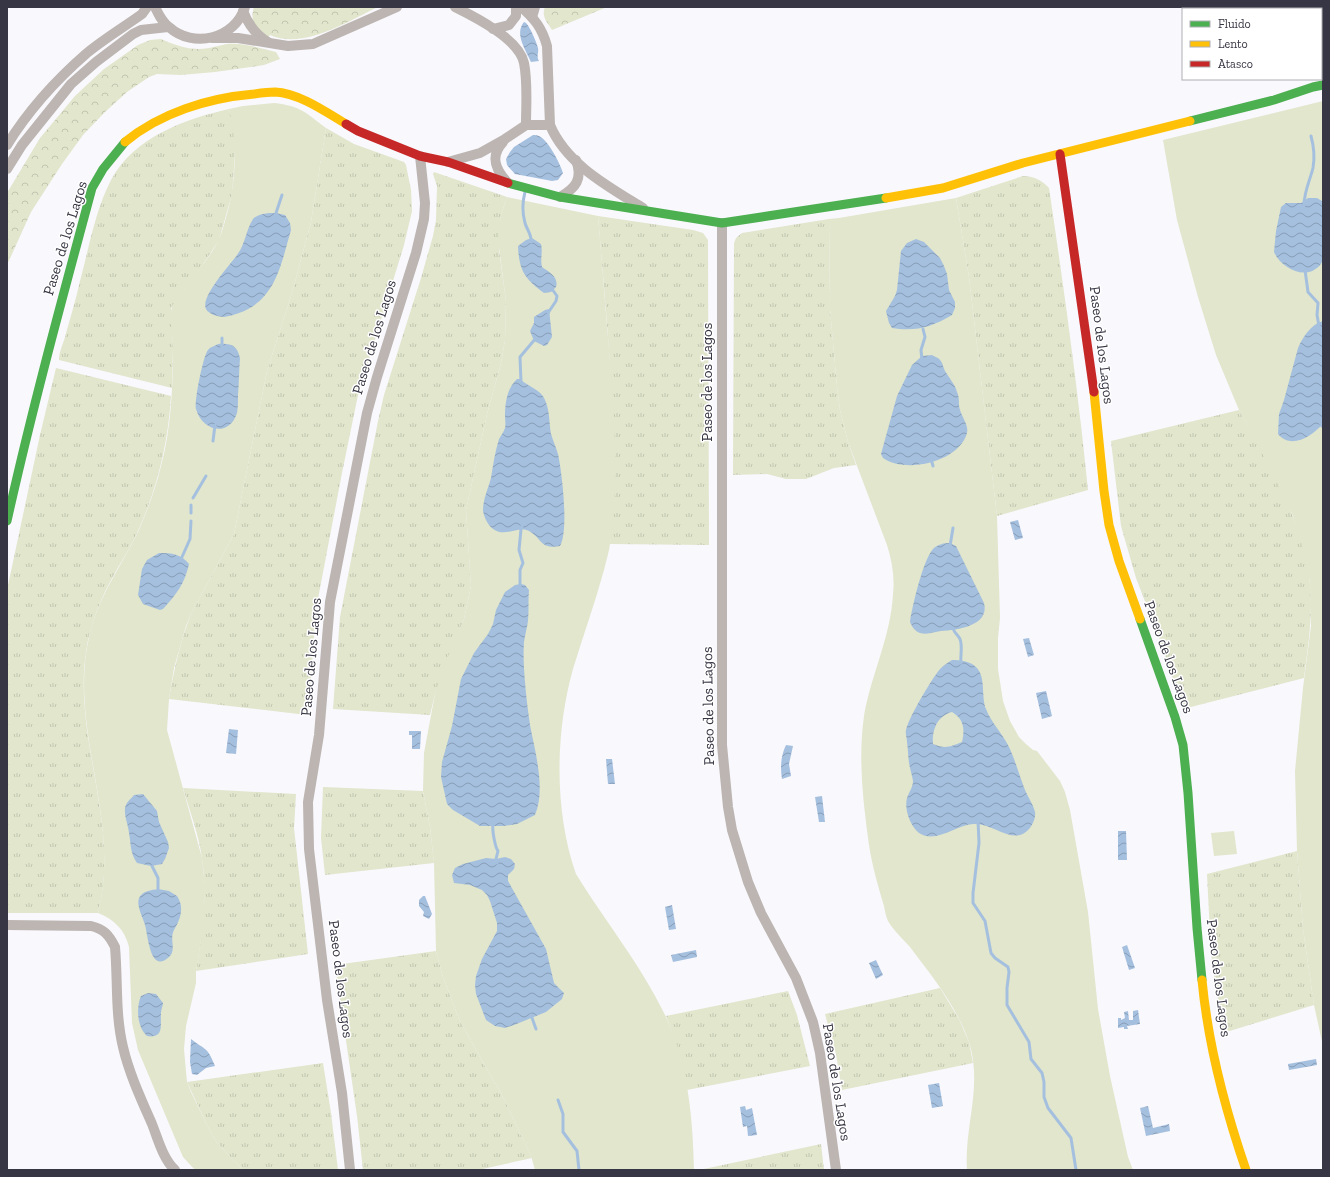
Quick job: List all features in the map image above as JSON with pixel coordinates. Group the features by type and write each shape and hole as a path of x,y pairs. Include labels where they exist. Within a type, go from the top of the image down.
{"street":[{"path":"7,145 36,106 62,77 88,53 142,14 146,7"},
{"path":"155,7 160,18 168,27 175,32 193,39 238,38 288,46 313,44 397,7"},
{"path":"493,29 509,25 516,16 516,7"},
{"name":"Paseo de los Lagos","path":"521,7 540,26 546,46 550,125 555,137 562,147 606,185 645,210"},
{"path":"532,17 535,7"},
{"path":"459,8 493,29 515,46 524,64 526,125 550,125"},
{"path":"212,38 220,35 230,28 239,18 244,9"},
{"path":"244,9 247,21 260,38 272,44"},
{"path":"7,169 22,145 71,84 96,62 133,34 141,30 168,27"},
{"name":"Paseo de los Lagos","path":"7,521 23,449 92,188 103,169 125,142 142,129 191,106 239,94 275,92 285,94 306,101 358,131 420,156 448,162 508,183 560,197 722,223 918,194 943,188 1023,163 1274,100 1323,85"},
{"name":"Paseo de los Lagos","path":"448,162 480,153 526,125"},
{"name":"Paseo de los Lagos","path":"505,139 495,153 495,159 501,176 508,183"},
{"name":"Paseo de los Lagos","path":"1060,154 1093,384 1104,491 1110,525 1119,561 1175,717 1183,745 1203,991 1213,1052 1224,1098 1246,1170"},
{"name":"Paseo de los Lagos","path":"350,1170 343,1100 327,1000 309,849 308,802 319,735 330,602 367,412 416,253 424,219 425,203 420,156"},
{"path":"560,197 570,191 578,179 578,167 576,160"},
{"name":"Paseo de los Lagos","path":"722,223 722,746 724,776 732,830 748,882 761,913 796,978 812,1022 820,1053 836,1170"},
{"path":"7,925 91,926 104,931 110,938 115,946 119,1026 123,1047 129,1068 162,1149 175,1170"}],"green space":[{"path":"254,7 378,7 326,32 297,39 283,39 270,35 268,37 257,27 253,21"},
{"path":"545,7 607,7 552,30 544,16"},
{"path":"161,39 178,46 196,49 227,44 246,45 276,52 280,59 264,65 215,72 181,75 157,74 149,77 127,92 83,135 62,164 31,212 7,265 7,193 40,138 75,96 104,69 138,45 150,40"},
{"path":"1323,101 1323,1046 1314,1005 1303,929 1297,851 1295,771 1311,626 1310,583 1303,549 1293,516 1272,472 1239,410 1216,355 1177,220 1163,140"},
{"path":"274,103 297,108 308,114 326,128 311,222 292,293 267,371 234,534 186,626 174,668 169,699 167,730 202,858 205,887 204,922 196,971 196,983 186,1026 184,1049 187,1082 217,1143 243,1170 195,1170 183,1157 138,1050 132,1023 129,947 125,935 114,922 98,913 104,878 104,844 85,706 84,672 89,637 97,610 137,534 154,492 159,474 167,438 172,393 173,349 171,310 175,301 215,247 221,234 229,207 232,194 235,151 229,109"},
{"path":"229,109 234,127 235,149 232,194 219,240 198,272 171,308 173,348 172,388 59,360 60,351 75,302 101,204 111,180 121,165 133,152 162,132 195,118"},
{"path":"326,128 354,144 404,162 406,165 411,190 412,211 404,245 358,395 316,609 307,715 169,699 178,656 191,614 234,534 267,371 292,293 311,222"},
{"path":"434,172 507,197 501,215 499,250 506,301 505,340 501,363 487,414 466,510 471,586 464,619 435,694 430,715 333,709 340,617 378,421 384,395 433,236 436,220 437,186 433,174"},
{"path":"1023,176 1037,179 1049,188 1080,414 1088,490 997,516 969,277 956,198"},
{"path":"507,197 598,216 614,422 615,496 610,544 604,570 573,669 567,694 560,745 561,798 569,850 576,874 645,978 673,1033 688,1091 694,1170 535,1170 531,1156 501,1093 459,1019 443,977 436,951 434,863 430,827 423,791 424,753 435,694 444,666 464,619 471,586 466,510 487,414 501,363 505,340 506,301 498,240 501,215"},
{"path":"956,198 969,277 997,516 1000,618 998,638 998,669 1003,701 1010,721 1019,737 1033,750 1037,751 1060,781 1070,810 1088,912 1098,1009 1110,1076 1128,1157 1133,1170 967,1170 968,1138 974,1091 973,1059 969,1042 958,1016 943,992 910,947 888,921 870,853 862,780 862,732 867,701 889,625 894,588 892,563 887,545 848,442 840,410 830,309 829,219"},
{"path":"598,216 693,230 703,233 708,240 709,545 610,544 613,421"},
{"path":"829,219 830,309 837,387 840,410 848,442 856,465 834,468 806,479 786,479 767,474 733,475 734,243 736,238 742,233"},
{"path":"56,368 171,396 167,432 156,483 135,538 101,601 90,631 86,652 84,685 86,717 101,815 104,848 104,880 98,913 7,913 7,590"},
{"path":"1239,410 1273,472 1293,515 1306,561 1310,584 1311,608 1310,631 1304,678 1183,709 1161,643 1136,578 1121,526 1111,441"},
{"path":"323,787 423,791 430,827 434,863 325,875 321,838"},
{"path":"183,788 296,794 294,828 308,954 196,971 204,915 204,873 199,841"},
{"path":"1234,831 1237,854 1214,856 1211,833"},
{"path":"1297,851 1303,929 1314,1005 1223,1033 1211,953 1207,874"},
{"path":"436,951 443,977 459,1019 501,1093 532,1158 478,1170 363,1170 357,1116 335,965"},
{"path":"940,988 959,1019 969,1042 973,1063 842,1090 836,1054 825,1014"},
{"path":"788,991 797,1015 810,1066 687,1090 673,1034 666,1016"},
{"path":"323,1063 338,1170 243,1170 217,1143 187,1082"},
{"path":"821,1144 824,1170 699,1170"}],"water":[{"path":"524,22 529,28 538,48 539,61 531,62 522,42 520,32"},
{"path":"533,135 542,138 550,147 563,173 558,180 552,181 515,174 507,165 506,159 514,147"},
{"path":"1308,198 1317,198 1322,201 1323,258 1321,264 1316,269 1303,273 1297,272 1286,266 1274,252 1276,231 1281,207 1286,203 1301,203"},
{"path":"276,213 285,215 290,223 291,230 280,268 269,290 251,307 237,314 224,317 211,314 206,309 205,304 207,297 211,289 240,251 253,219 261,214"},
{"path":"532,238 541,244 542,267 553,275 556,280 556,287 551,292 544,293 524,274 520,262 518,246 526,240"},
{"path":"916,239 924,242 940,258 947,274 949,290 955,302 955,308 952,315 923,328 892,328 886,311 897,290 901,251 907,243"},
{"path":"549,309 552,337 547,345 544,346 534,341 530,331 534,323 534,317"},
{"path":"1323,321 1323,424 1313,433 1301,440 1289,441 1283,439 1278,434 1279,414 1298,348 1311,328"},
{"path":"218,344 233,346 237,350 240,358 237,413 233,421 222,429 210,427 199,417 196,409 199,379 206,354 211,347"},
{"path":"932,355 941,361 945,371 955,386 960,410 967,427 967,433 962,443 954,451 943,458 918,465 893,463 883,458 881,454 897,396 912,365 922,356"},
{"path":"517,379 520,379 541,393 548,408 551,434 558,454 563,487 564,528 560,546 553,547 545,545 529,531 519,530 499,532 494,530 489,525 483,513 484,502 491,478 496,449 505,428 507,396"},
{"path":"1018,520 1023,538 1015,540 1010,522"},
{"path":"950,543 956,546 984,603 985,611 977,622 963,628 923,634 914,629 910,622 922,573 925,563 933,549 941,544"},
{"path":"159,553 176,555 183,558 189,564 185,577 176,594 163,609 160,610 143,604 138,595 142,569 147,560"},
{"path":"515,585 525,585 529,590 528,624 524,642 525,687 530,725 537,758 540,794 535,815 517,824 504,826 480,826 453,810 447,804 441,777 442,762 452,726 461,679 474,653 488,634 493,624 496,610 505,592"},
{"path":"1029,638 1034,655 1028,657 1023,639"},
{"path":"952,660 969,662 980,672 986,709 1008,745 1025,790 1032,803 1035,812 1034,820 1029,829 1021,835 1015,836 980,824 973,824 966,825 939,835 926,836 916,830 908,817 906,802 913,781 909,763 906,730 931,681 945,664","holes":["952,712 963,725 962,742 948,747 933,744 933,734 939,720"]},
{"path":"1046,691 1052,716 1042,719 1036,693"},
{"path":"229,729 238,730 236,754 226,753"},
{"path":"409,731 421,731 420,749 412,749 412,735 409,735"},
{"path":"786,745 793,746 789,764 791,776 782,779 781,761"},
{"path":"606,759 612,759 615,784 608,784"},
{"path":"143,794 157,811 159,822 168,842 169,848 162,864 151,866 137,863 132,852 125,808 127,802 134,795"},
{"path":"822,796 825,822 819,822 815,797"},
{"path":"1118,831 1126,831 1127,860 1118,860"},
{"path":"505,857 511,859 515,864 514,869 508,875 508,881 546,949 554,983 564,993 562,999 546,1012 505,1028 495,1026 486,1020 476,994 476,976 482,959 497,931 497,923 490,901 482,890 470,885 454,883 452,875 455,868 463,864 486,858 496,859"},
{"path":"158,889 169,891 177,896 181,905 180,918 172,937 173,948 169,957 163,961 158,961 151,952 145,925 138,904 139,898 142,894 147,891"},
{"path":"425,896 432,914 429,919 423,916 424,912 419,906 419,900"},
{"path":"672,905 676,929 669,930 665,907"},
{"path":"1127,945 1135,968 1129,970 1122,947"},
{"path":"696,950 697,957 673,962 671,955"},
{"path":"876,960 883,975 876,979 869,963"},
{"path":"148,993 156,994 163,1003 160,1030 157,1035 153,1036 147,1036 141,1028 138,1017 138,1006 141,996"},
{"path":"1138,1010 1140,1024 1127,1026 1128,1029 1124,1029 1124,1027 1118,1028 1118,1018 1121,1018 1121,1020 1125,1018 1124,1012 1128,1011 1129,1020 1133,1020 1133,1011"},
{"path":"191,1039 208,1052 215,1066 206,1068 197,1075 192,1074 190,1062"},
{"path":"1316,1059 1317,1065 1289,1070 1288,1064"},
{"path":"939,1083 943,1106 932,1108 928,1085"},
{"path":"745,1106 746,1110 752,1108 757,1135 748,1136 747,1126 743,1127 740,1107"},
{"path":"1148,1106 1153,1128 1169,1124 1170,1131 1146,1136 1140,1108"}],"waterway":[{"path":"1304,205 1306,191 1314,164 1314,152 1311,136"},
{"path":"525,192 523,215 531,237 531,242"},
{"path":"275,216 282,195"},
{"path":"1305,270 1308,292 1318,303 1317,315 1319,326"},
{"path":"548,313 556,301 557,296 552,289"},
{"path":"922,360 921,350 925,337 923,329"},
{"path":"222,338 222,348"},
{"path":"521,382 520,357 536,338"},
{"path":"1321,421 1321,425 1323,427"},
{"path":"213,441 215,425"},
{"path":"931,459 933,466"},
{"path":"193,498 206,476"},
{"path":"191,505 191,513"},
{"path":"182,557 190,539 191,521"},
{"path":"520,588 520,570 523,563 519,550 522,526"},
{"path":"950,546 953,528"},
{"path":"953,628 961,642 961,663"},
{"path":"978,820 979,843 973,903 985,921 991,953 995,958 1008,967 1007,1005 1029,1042 1031,1059 1042,1073 1044,1082 1044,1097 1048,1108 1071,1138 1076,1170"},
{"path":"493,824 494,838 498,851 496,859 497,863"},
{"path":"152,866 158,878 158,889"},
{"path":"531,1015 536,1029"},
{"path":"558,1100 563,1114 563,1132 577,1151 579,1170"}],"traffic: fast":[{"path":"1190,121 1274,100 1323,85"},
{"path":"7,521 37,396 92,188 103,169 125,142"},
{"path":"508,183 560,197 722,223 886,198"},
{"path":"1140,619 1175,717 1183,745 1202,980"}],"traffic: slow":[{"path":"125,142 153,123 169,115 202,103 267,92 284,93 303,99 346,124"},
{"path":"886,198 943,188 1023,163 1190,121"},
{"path":"1094,392 1109,525 1119,561 1140,619"},
{"path":"1202,980 1208,1028 1218,1076 1231,1124 1246,1170"}],"traffic: jam":[{"path":"346,124 358,131 420,156 448,162 508,183"},
{"path":"1060,154 1094,392"}]}
